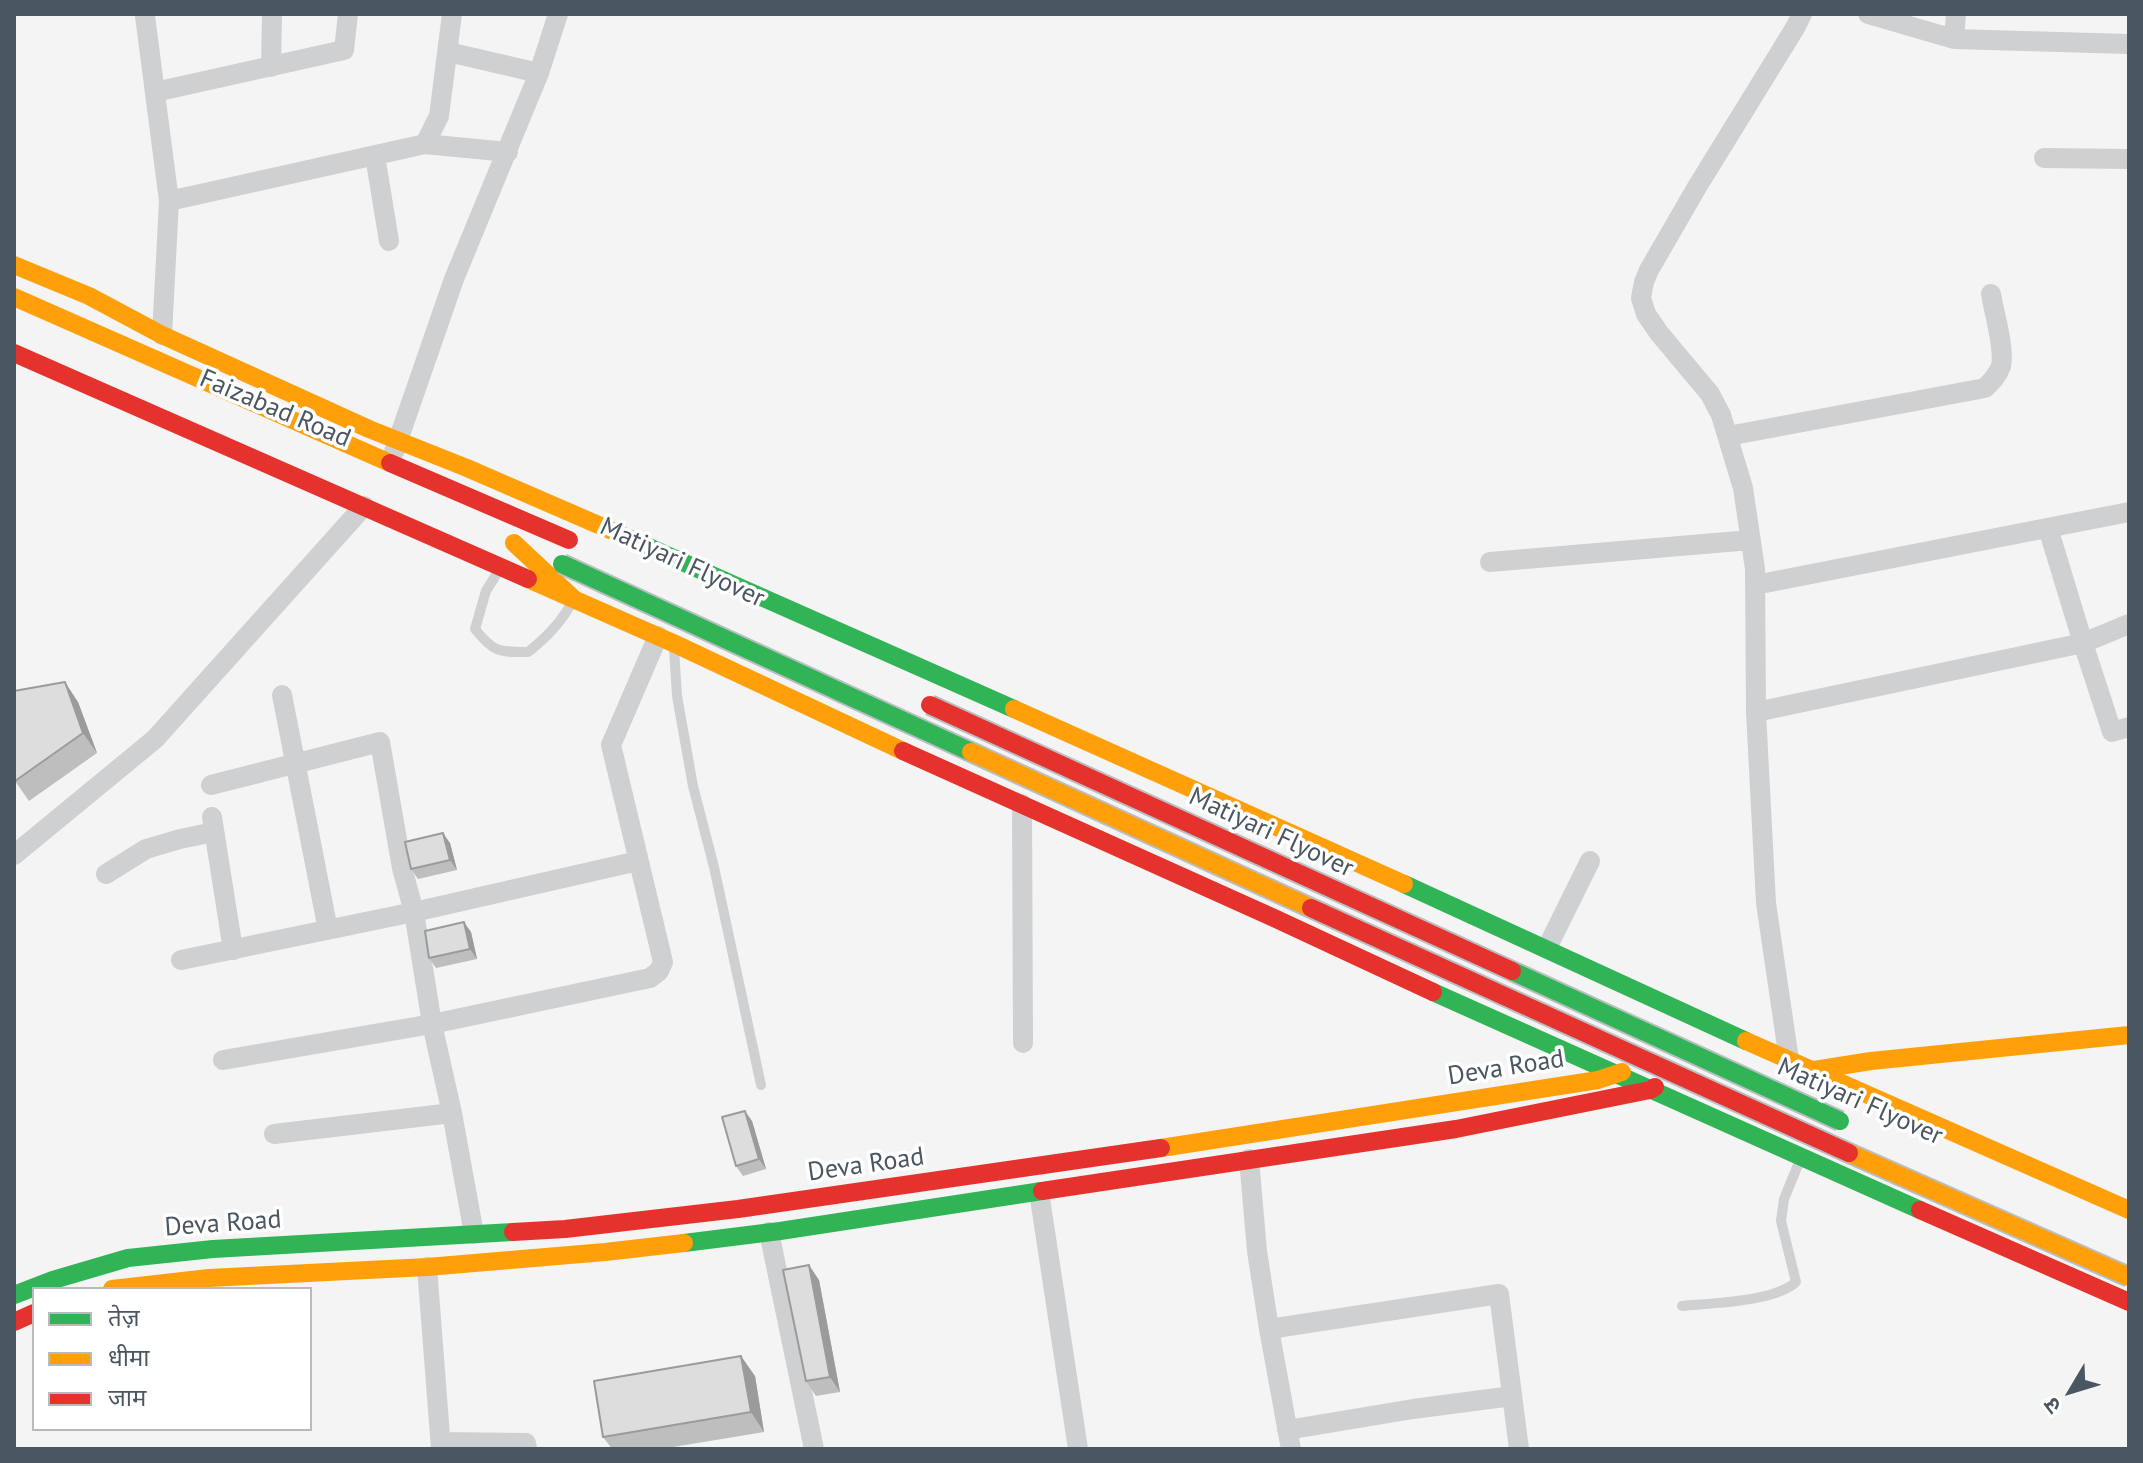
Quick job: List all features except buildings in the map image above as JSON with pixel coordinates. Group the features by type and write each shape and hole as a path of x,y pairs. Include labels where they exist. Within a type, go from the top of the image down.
{"main road":[{"path":"14,265 89,296 162,335 369,429 660,551 1547,948 1745,1041 2129,1210"},
{"name":"Faizabad Road","path":"14,297 390,463"},
{"path":"14,353 573,598 900,750 1800,1158 2129,1302"},
{"path":"327,436 369,429"},
{"name":"Matiyari Flyover","path":"390,463 576,543"},
{"name":"Matiyari Flyover","path":"573,598 508,540 1710,1091 2129,1277"},
{"name":"Matiyari Flyover","path":"913,698 1859,1130"},
{"name":"Deva Road","path":"35,1287 128,1258 213,1249 565,1229 738,1209 1094,1159 1598,1080 1715,1027"},
{"path":"1814,1070 1887,1059 2129,1035"},
{"name":"Deva Road","path":"130,1287 209,1278 427,1267 605,1252 769,1232 1456,1129 1650,1090 1745,1041"}],"street":[{"path":"271,67 272,14"},
{"path":"155,92 344,50 348,14"},
{"path":"425,144 439,116 452,14"},
{"path":"390,463 454,279 508,152 558,14"},
{"path":"1789,1060 1766,903 1756,712 1755,569 1743,488 1721,415 1710,394 1659,333 1646,314 1641,298 1644,282 1697,187 1802,14"},
{"path":"1868,14 1954,39 2129,44"},
{"path":"1954,39 1956,14"},
{"path":"145,16 169,201 162,335"},
{"path":"448,52 539,73"},
{"path":"169,201 425,144 508,152"},
{"path":"375,156 389,241"},
{"path":"2044,158 2129,159"},
{"path":"1728,436 1985,388 1996,378 2001,365 1991,294"},
{"path":"14,855 155,739 364,506"},
{"path":"1755,585 2129,512"},
{"path":"2048,528 2112,732 2129,727"},
{"path":"1490,562 1751,540"},
{"path":"1756,712 2083,643 2129,624"},
{"path":"223,1060 432,1024 650,978 659,971 663,962 611,745 666,640"},
{"path":"282,695 328,930"},
{"path":"211,785 380,742 474,1234"},
{"path":"1022,804 1023,1043"},
{"path":"106,874 146,849 213,825 233,950"},
{"path":"181,960 414,912 638,861"},
{"path":"1547,948 1590,861"},
{"path":"274,1134 452,1113"},
{"path":"1249,1159 1257,1251 1289,1439 1413,1409 1512,1396"},
{"path":"1039,1192 1078,1449"},
{"path":"769,1232 814,1449"},
{"path":"427,1267 441,1445 526,1443 527,1449"},
{"path":"1269,1329 1499,1294 1519,1449"}],"lane":[{"path":"501,566 486,591 475,629 501,652 528,652 552,632 573,598"},
{"path":"666,640 693,786 714,867 761,1085"},
{"path":"1682,1306 1744,1300 1787,1290 1796,1282 1781,1221 1784,1199 1800,1158"}],"traffic: fast":[{"path":"617,533 1014,709"},
{"path":"562,564 971,752"},
{"path":"1404,884 1746,1041"},
{"path":"1512,971 1840,1121"},
{"path":"1433,992 1920,1210"},
{"path":"684,1243 1042,1191"},
{"path":"35,1287 128,1258 213,1249 513,1232"},
{"path":"14,1295 32,1288"}],"traffic: slow":[{"path":"14,265 89,296 162,335 369,429 617,533"},
{"path":"14,297 390,463"},
{"path":"514,543 573,598"},
{"path":"528,579 903,751"},
{"path":"1014,709 1404,884"},
{"path":"971,752 1311,908"},
{"path":"1814,1070 1871,1061 2129,1035"},
{"path":"1746,1041 2129,1210"},
{"path":"1161,1148 1598,1080 1622,1072"},
{"path":"1849,1153 2129,1277"},
{"path":"130,1287 209,1278 427,1267 684,1243"}],"traffic: jam":[{"path":"14,353 528,579"},
{"path":"390,463 569,540"},
{"path":"930,705 1512,971"},
{"path":"903,751 1433,992"},
{"path":"1311,908 1849,1153"},
{"path":"1042,1191 1456,1129 1655,1087"},
{"path":"513,1232 738,1209 1161,1148"},
{"path":"1920,1210 2129,1302"},
{"path":"14,1322 32,1314"}]}
